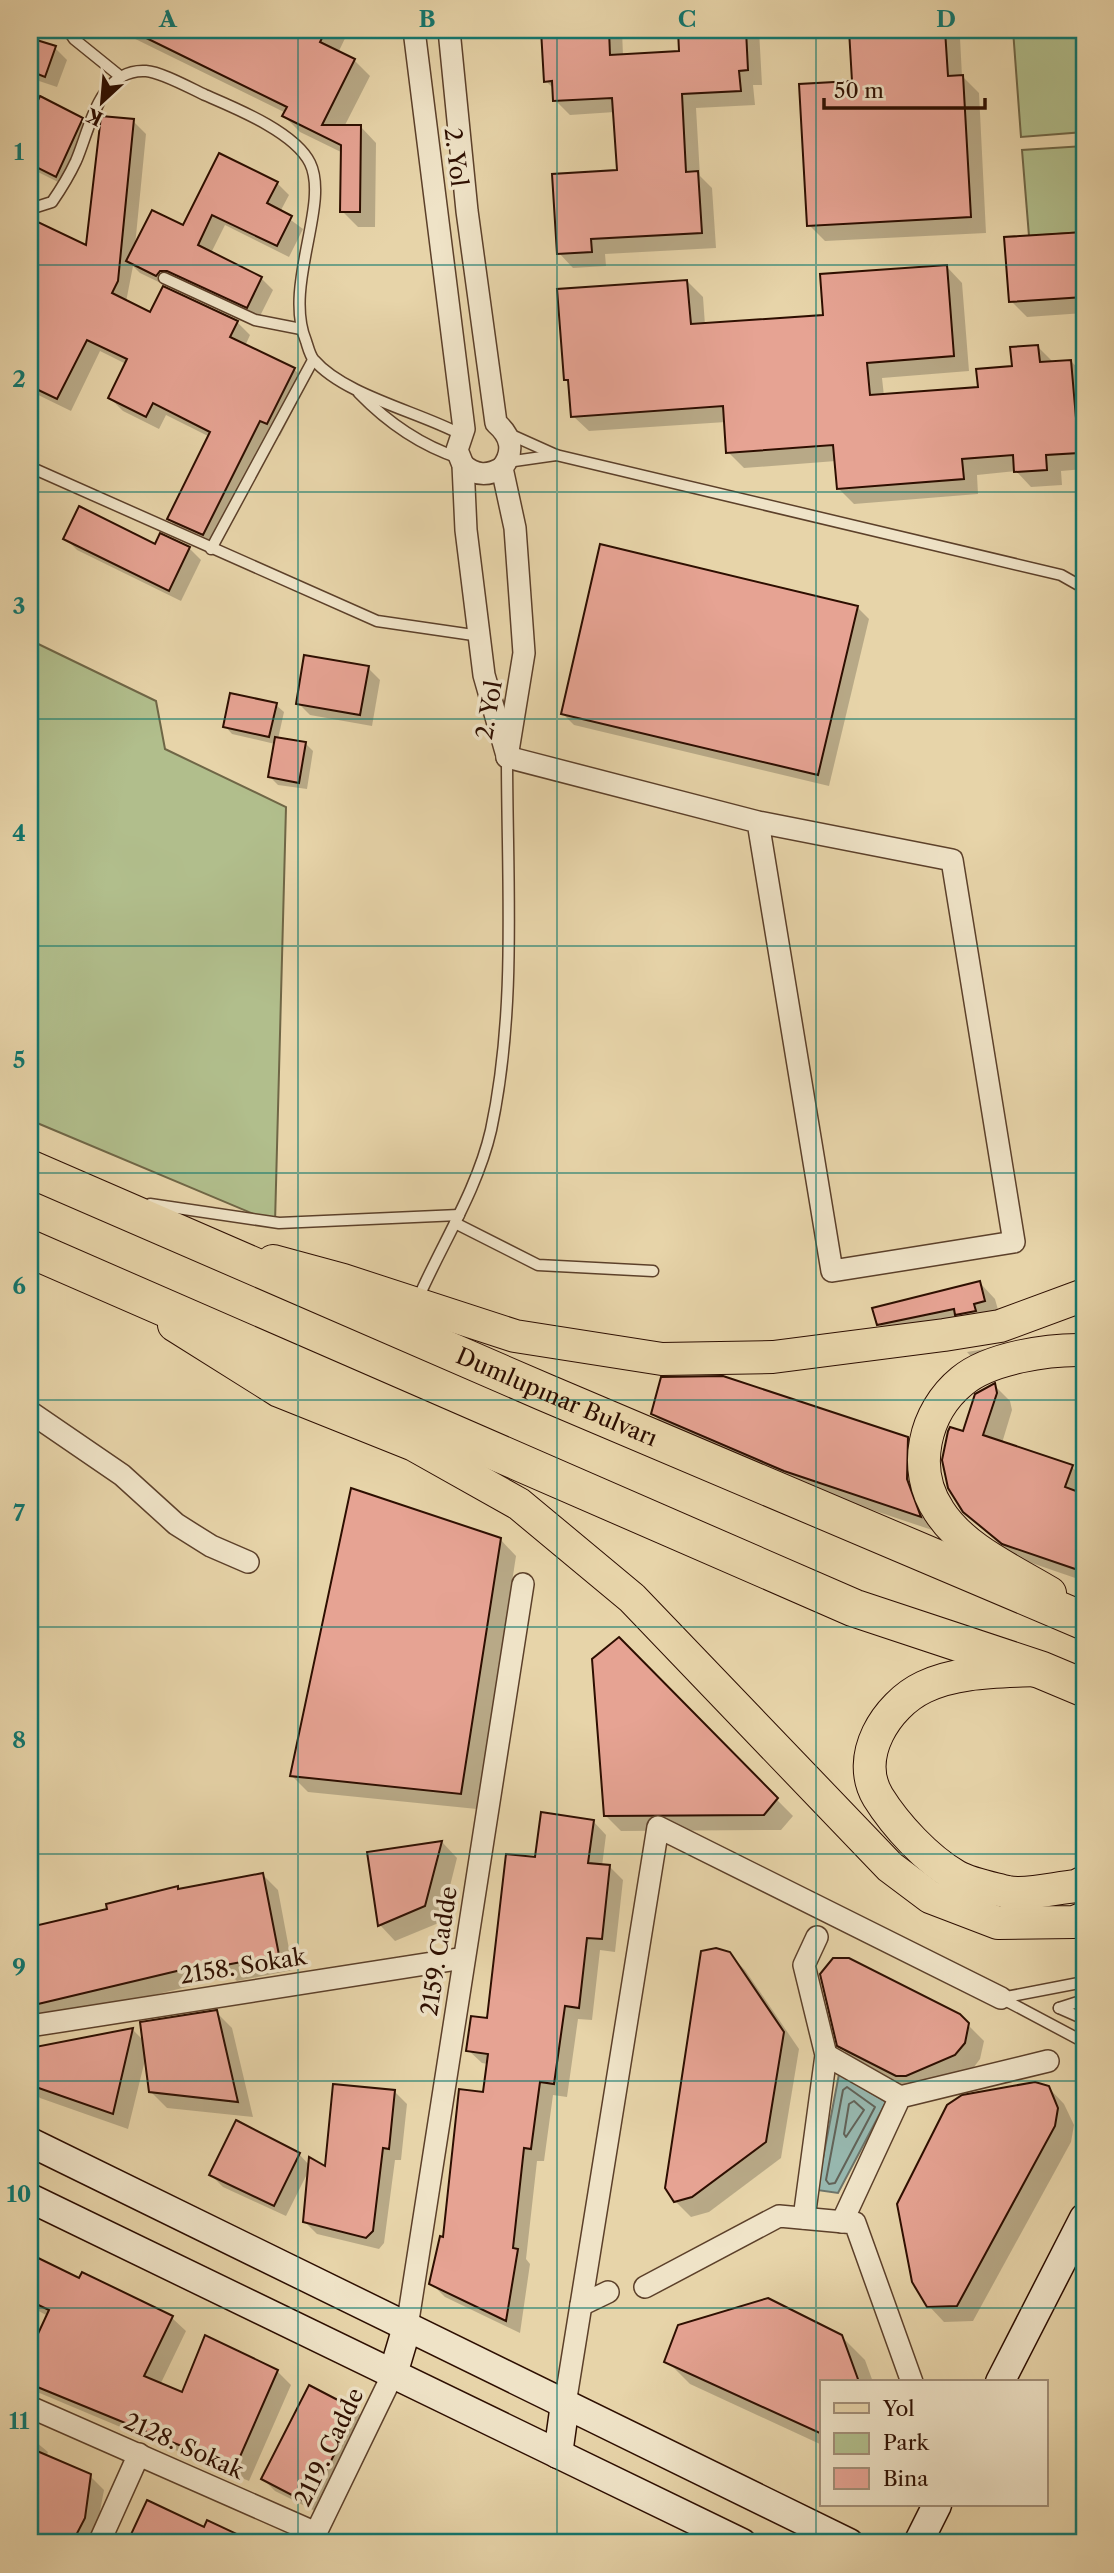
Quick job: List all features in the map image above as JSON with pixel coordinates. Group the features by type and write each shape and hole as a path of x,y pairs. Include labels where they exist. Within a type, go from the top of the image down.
{"highway":[{"name":"Dumlupınar Bulvarı","path":"30,1169 1084,1621"},
{"path":"30,1249 855,1608 1041,1670 1084,1688"}],"main road":[{"path":"193,1240 343,1280 515,1336 676,1359 773,1357 1000,1326 1084,1295"},
{"path":"98,1278 279,1391 414,1446 519,1504 632,1598 890,1867 930,1897 998,1923 1074,1922 1084,1918"},
{"path":"1084,1350 1030,1354 996,1364 963,1379 937,1412 928,1430 923,1453 929,1490 939,1511 960,1534 985,1554 1084,1613"},
{"path":"1041,1670 953,1677 924,1687 906,1699 883,1721 870,1756 877,1795 926,1853 958,1877 1010,1893 1076,1886 1084,1882"}],"street":[{"name":"2. Yol","path":"414,30 462,431 457,441 484,675 507,757"},
{"name":"2. Yol","path":"449,30 467,211 501,428 510,442 504,465 515,527 524,653 507,757"},
{"path":"462,431 479,421 501,428"},
{"path":"461,461 470,471 486,474 504,465"},
{"path":"507,757 758,822 951,860 1014,1241 832,1271 758,822"},
{"path":"30,1412 122,1475 176,1524 211,1546 248,1562"},
{"name":"2159. Cadde","path":"407,2327 523,1584"},
{"path":"558,2454 658,1827 1001,1998"},
{"path":"803,2218 826,2054 804,1965 817,1937"},
{"name":"2158. Sokak","path":"30,2026 464,1958"},
{"path":"826,2054 900,2097 1048,2061"},
{"path":"842,2222 900,2097"},
{"path":"30,2142 849,2543"},
{"path":"30,2198 742,2543"},
{"path":"645,2287 779,2216 855,2223 911,2380"},
{"path":"1001,2380 1084,2218"},
{"path":"581,2305 608,2292"},
{"path":"393,2374 407,2327"},
{"name":"2119. Cadde","path":"314,2538 393,2374"},
{"name":"2128. Sokak","path":"30,2407 139,2454 314,2538"},
{"path":"99,2543 139,2454"},
{"path":"918,2543 936,2506"}],"lane":[{"path":"68,30 74,39 121,77"},
{"path":"30,209 52,202 77,159 96,106 121,77 146,71 235,108 267,125 293,145 310,164 314,190 300,280 300,329 313,359 358,391 380,415 439,452 461,461"},
{"path":"164,278 255,320 300,329"},
{"path":"211,548 313,359"},
{"path":"358,391 462,431"},
{"path":"501,428 556,455 1061,575 1084,588"},
{"path":"504,465 556,455"},
{"path":"30,467 377,621 480,636"},
{"path":"415,1305 457,1219 491,1132 507,1023 507,757"},
{"path":"72,1187 171,1208 279,1223 457,1219 538,1265 653,1270"},
{"path":"1001,1998 1084,1982"},
{"path":"1001,1998 1084,2042"},
{"path":"1084,2000 1059,2008 1084,2019"}],"green space":[{"path":"1013,30 1084,30 1084,132 1021,137"},
{"path":"1084,146 1084,232 1029,236 1022,150"},
{"path":"30,640 156,701 165,749 286,807 275,1223 30,1120"}],"water":[{"path":"839,2074 886,2102 838,2193 817,2190"}],"building":[{"path":"130,30 326,30 320,42 355,59 322,125 361,125 360,212 340,212 341,145 282,116 287,107"},
{"path":"541,30 609,30 610,55 679,51 678,30 746,30 748,70 739,71 741,91 682,94 686,172 698,171 702,233 591,239 592,252 557,254 552,174 617,170 612,98 553,101 552,81 544,82"},
{"path":"849,30 945,30 948,76 963,75 971,217 807,226 799,84 852,81"},
{"path":"30,38 56,46 45,77 30,71"},
{"path":"40,96 83,118 56,177 30,164 30,117"},
{"path":"101,116 134,119 118,281 112,293 150,312 163,286 238,321 230,337 295,368 267,424 260,421 203,535 167,519 210,432 153,403 146,417 108,398 127,359 87,340 57,399 30,386 30,238 38,222 86,245"},
{"path":"219,153 278,182 267,203 292,216 277,246 212,215 198,245 262,277 247,308 167,271 160,271 156,276 126,261 152,210 183,225"},
{"path":"1084,232 1084,297 1009,302 1004,237"},
{"path":"947,265 954,356 867,363 870,395 978,387 976,369 1012,366 1010,347 1038,345 1040,362 1071,360 1079,453 1046,455 1047,470 1014,472 1013,455 962,459 964,479 837,489 833,445 726,453 723,406 571,417 568,380 564,380 557,289 687,280 691,324 823,315 820,274"},
{"path":"79,506 155,544 160,533 190,547 169,591 63,539"},
{"path":"600,544 858,606 818,775 561,714"},
{"path":"304,655 369,666 360,715 296,704"},
{"path":"230,693 277,703 269,737 223,727"},
{"path":"275,737 306,742 299,783 268,777"},
{"path":"980,1281 985,1301 974,1304 976,1311 955,1315 954,1309 877,1325 872,1308"},
{"path":"723,1376 908,1437 907,1479 921,1517 784,1471 651,1414 661,1377"},
{"path":"995,1383 997,1393 983,1435 1073,1465 1065,1487 1084,1494 1084,1572 1002,1544 963,1512 948,1488 942,1460 948,1431 950,1427 963,1431 975,1394"},
{"path":"351,1488 501,1538 461,1794 290,1776"},
{"path":"619,1637 778,1798 764,1815 604,1816 592,1659"},
{"path":"541,1812 594,1820 588,1863 610,1865 602,1939 587,1938 579,2008 565,2006 554,2084 540,2082 531,2149 524,2148 513,2248 518,2249 506,2321 429,2284 440,2236 443,2237 459,2089 483,2092 488,2054 466,2051 471,2016 487,2018 506,1854 535,1857"},
{"path":"442,1841 425,1906 378,1926 367,1852"},
{"path":"263,1873 279,1955 220,1966 219,1961 38,2004 30,1968 30,1927 107,1909 106,1904 178,1886 178,1889"},
{"path":"716,1948 730,1952 784,2032 766,2142 692,2197 674,2202 665,2188 701,1951"},
{"path":"833,1958 849,1958 960,2014 969,2023 965,2043 955,2055 906,2076 896,2076 837,2046 820,1974"},
{"path":"217,2010 238,2102 149,2092 140,2022"},
{"path":"133,2028 113,2114 30,2085 30,2048"},
{"path":"1035,2082 1049,2086 1058,2108 1055,2126 957,2306 927,2307 912,2282 897,2204 947,2105 962,2095"},
{"path":"333,2084 395,2090 389,2149 383,2148 373,2231 366,2238 303,2222 309,2157 325,2166"},
{"path":"236,2120 300,2153 274,2206 209,2175"},
{"path":"30,2254 79,2278 82,2272 173,2316 144,2376 182,2392 205,2335 278,2370 235,2468 30,2384 30,2351 49,2310 30,2301"},
{"path":"768,2298 842,2335 858,2380 820,2380 820,2433 664,2362 678,2325"},
{"path":"309,2385 357,2410 309,2504 261,2479"},
{"path":"30,2448 91,2474 85,2518 72,2543 30,2543"},
{"path":"147,2500 204,2527 207,2520 256,2543 127,2543"}]}
